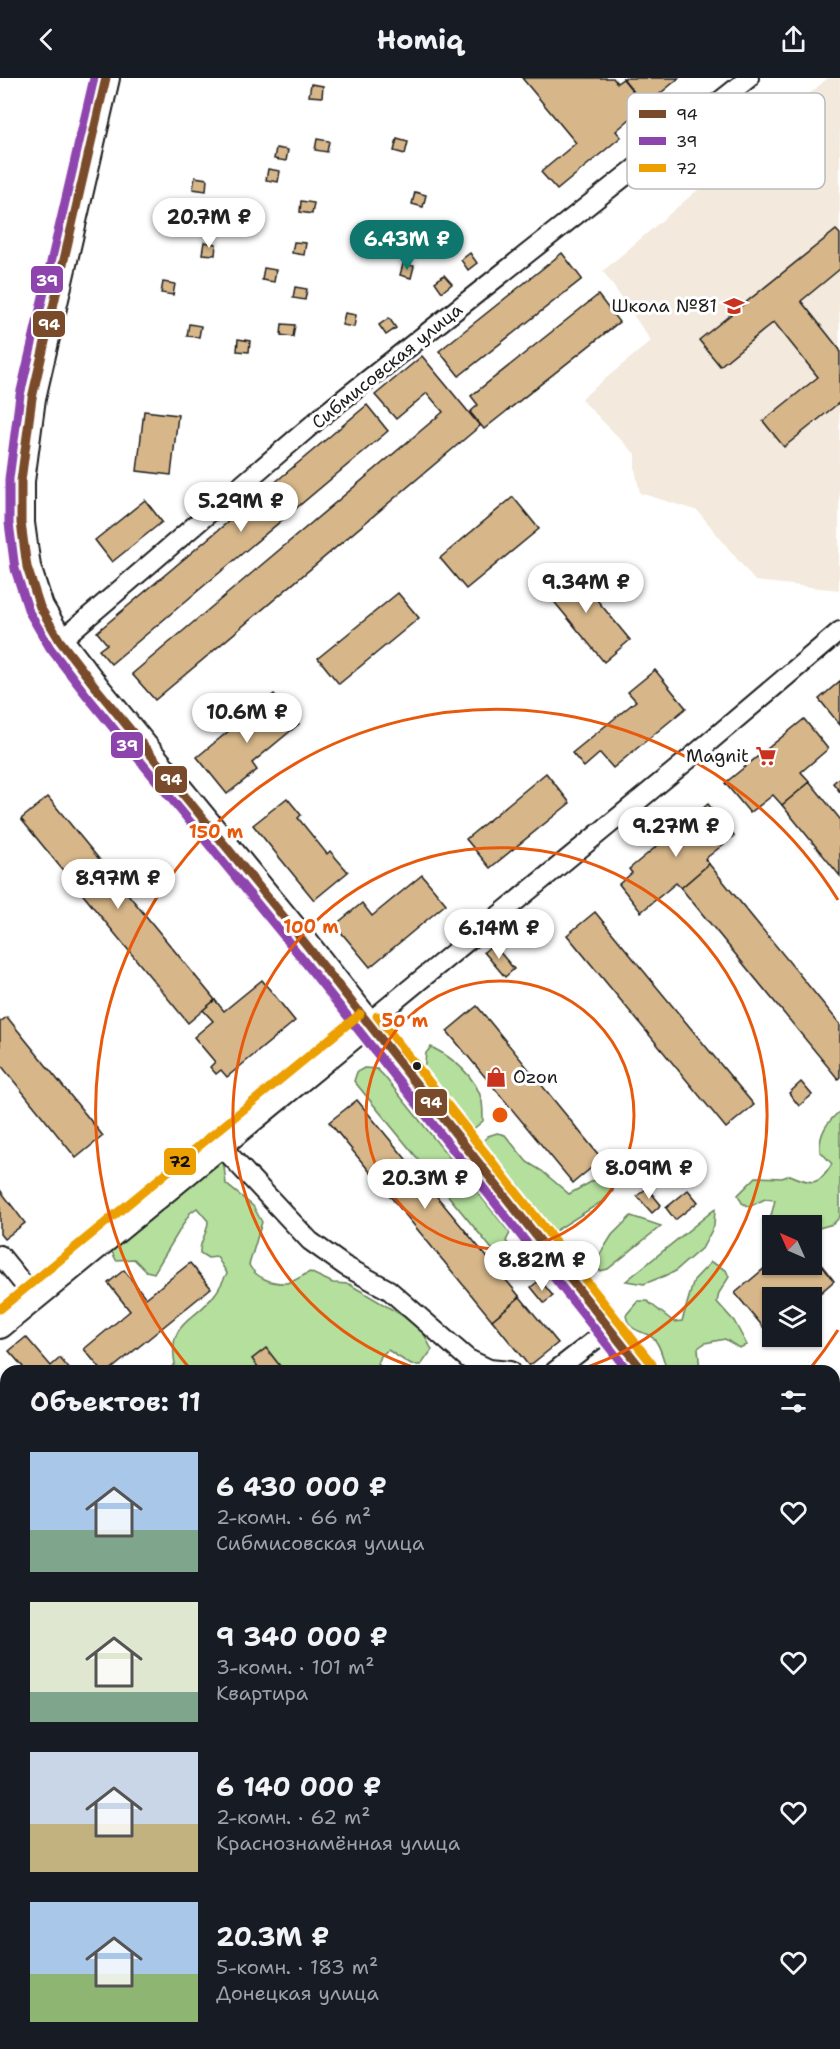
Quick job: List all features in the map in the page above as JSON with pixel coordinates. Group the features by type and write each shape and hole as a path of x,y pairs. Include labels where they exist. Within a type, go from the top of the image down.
{"main road":[{"path":"106,78 32,398 21,481 21,523 27,567 40,606 60,641 97,689 368,1023 638,1365"},
{"path":"0,1325 368,1023"}],"street":[{"name":"Сибмисовская улица","path":"730,93 749,78"},
{"name":"Сибмисовская улица","path":"60,641 327,412 627,175"},
{"path":"368,1023 840,631"},
{"path":"220,1145 310,1241 345,1266 389,1290 468,1359 481,1365"},
{"path":"0,1255 34,1297"},
{"path":"563,1365 609,1329"}],"shaded area":[{"name":"Школа №81","path":"828,78 840,78 839,590 755,581 698,511 640,493 635,469 635,454 581,399 651,341 603,271 699,189 825,189 825,93 811,93"}],"green space":[{"path":"431,1047 447,1056 475,1084 482,1104 483,1121 471,1131 424,1071 426,1053"},
{"path":"364,1068 377,1069 384,1076 510,1233 506,1241 511,1248 528,1252 530,1260 519,1274 510,1271 354,1081 357,1072"},
{"path":"840,1111 840,1217 833,1224 822,1227 822,1215 771,1215 775,1200 765,1199 749,1207 742,1203 738,1195 756,1177 782,1178 790,1175 804,1181 819,1180 832,1164 820,1151 822,1133 831,1119"},
{"path":"497,1133 505,1135 527,1162 542,1171 569,1194 600,1177 612,1181 613,1191 603,1201 552,1233 481,1143 488,1136"},
{"path":"220,1159 224,1166 226,1184 253,1206 262,1222 249,1265 252,1270 260,1277 276,1282 287,1283 310,1272 333,1283 349,1284 412,1321 424,1334 432,1350 421,1365 411,1365 388,1350 381,1356 379,1365 174,1365 175,1339 179,1331 207,1304 227,1273 217,1257 208,1258 200,1253 208,1221 197,1208 190,1213 154,1273 146,1271 134,1259 116,1260 112,1252 116,1244"},
{"path":"715,1209 714,1226 703,1247 674,1272 644,1284 626,1281"},
{"path":"631,1216 661,1226 608,1269 600,1271 594,1264 612,1235"},
{"path":"711,1262 726,1270 729,1277 719,1293 717,1302 734,1321 747,1345 739,1348 725,1339 705,1343 698,1348 699,1365 665,1365 657,1343 649,1335 631,1326 626,1315 638,1301 647,1301 674,1322 682,1321 694,1280"}],"building":[{"path":"522,78 613,78 617,83 623,79 634,93 627,93 627,122 616,131 621,137 557,190 541,172 576,143"},
{"path":"623,78 679,78 661,93 635,93"},
{"path":"311,84 323,86 322,97 309,96"},
{"path":"317,139 329,141 327,152 315,150"},
{"path":"397,139 408,142 405,154 394,151"},
{"path":"276,148 288,150 286,161 274,159"},
{"path":"268,169 280,171 278,182 266,180"},
{"path":"195,177 207,179 206,191 193,189"},
{"path":"415,192 426,195 423,207 412,204"},
{"path":"301,201 314,203 312,214 300,212"},
{"path":"381,227 393,230 390,242 379,239"},
{"name":"Школа №81","path":"836,230 840,234 840,269 801,301 840,350 840,402 784,447 763,421 818,377 774,322 720,366 699,340"},
{"path":"204,242 216,244 215,255 202,254"},
{"path":"294,242 306,243 304,255 292,253"},
{"path":"470,253 477,263 468,270 461,260"},
{"path":"562,253 582,279 459,376 439,351"},
{"path":"403,264 414,266 411,278 400,275"},
{"path":"264,268 276,270 274,282 262,280"},
{"path":"444,275 452,284 442,292 435,282"},
{"path":"163,282 175,284 173,295 161,293"},
{"path":"295,287 307,289 305,300 293,298"},
{"path":"598,295 619,322 484,429 470,412 478,405 471,396"},
{"path":"345,313 356,315 354,327 342,325"},
{"path":"389,318 396,328 386,335 379,325"},
{"path":"189,324 201,326 199,337 187,336"},
{"path":"282,324 295,325 293,337 281,335"},
{"path":"238,339 250,341 249,352 237,351"},
{"path":"422,356 480,426 155,700 132,674 443,412 427,393 396,419 375,395"},
{"path":"367,405 388,431 111,664 99,650 107,644 97,632"},
{"path":"144,411 178,415 171,475 137,471"},
{"path":"513,497 539,529 466,589 440,558"},
{"path":"145,500 162,522 112,562 95,540"},
{"path":"569,566 630,640 604,662 542,587"},
{"path":"398,593 419,618 339,684 318,658"},
{"path":"655,670 686,708 613,768 600,753 584,767 572,753 636,701 628,692"},
{"path":"840,681 840,725 819,699"},
{"path":"274,694 299,724 252,763 257,770 227,794 197,757"},
{"path":"804,719 828,749 801,772 810,782 782,805 773,795 750,813 725,783"},
{"path":"546,773 570,803 490,868 466,839"},
{"path":"840,777 840,792 833,783"},
{"path":"810,782 840,819 840,876 782,805"},
{"path":"48,797 215,1000 188,1023 21,819"},
{"path":"287,798 301,815 298,818 327,854 330,851 348,872 314,900 253,825"},
{"path":"708,804 734,836 705,859 709,864 681,888 676,883 641,912 619,884 632,873 629,869"},
{"path":"709,864 840,1024 840,1077 838,1079 681,888"},
{"path":"422,875 446,904 370,967 335,925 362,903 372,916"},
{"path":"595,912 754,1105 726,1128 567,935"},
{"path":"493,944 514,969 505,977 484,952"},
{"path":"262,980 295,1021 227,1077 221,1070 216,1074 210,1067 215,1062 194,1037 213,1021 203,1010 215,1000 224,1011"},
{"path":"477,1006 602,1159 573,1183 447,1031"},
{"path":"7,1017 103,1136 76,1158 0,1064 0,1022"},
{"path":"801,1082 812,1095 799,1106 789,1093"},
{"path":"357,1100 520,1297 492,1320 329,1122"},
{"path":"647,1188 661,1205 652,1213 637,1196"},
{"path":"0,1190 25,1223 4,1239 0,1234"},
{"path":"688,1190 698,1202 675,1220 666,1208"},
{"path":"190,1263 211,1288 116,1365 97,1365 84,1349 130,1311 108,1283 124,1270 146,1298"},
{"path":"822,1266 834,1281 822,1291 822,1287 762,1287 762,1326 735,1293 762,1270 762,1275 822,1275"},
{"path":"540,1280 553,1296 544,1303 531,1287"},
{"path":"520,1297 558,1343 528,1365 492,1320"},
{"path":"26,1337 50,1365 21,1365 9,1351"},
{"path":"266,1348 279,1365 256,1365 252,1359"},
{"path":"60,1358 66,1365 52,1365"}],"transit line":[{"name":"39","path":"94,78 20,395 9,479 9,523 15,569 29,612 50,648 87,696 296,951 623,1365"},
{"name":"94","path":"106,78 32,398 21,481 21,523 27,567 40,607 60,641 97,689 305,943 638,1365"},
{"name":"72","path":"0,1309 360,1014"},
{"name":"72","path":"377,1016 652,1364"}],"place":[{"name":"Школа №81","path":"734,306"},
{"name":"Magnit","path":"766,756"},
{"name":"Ozon","path":"496,1077"}]}
